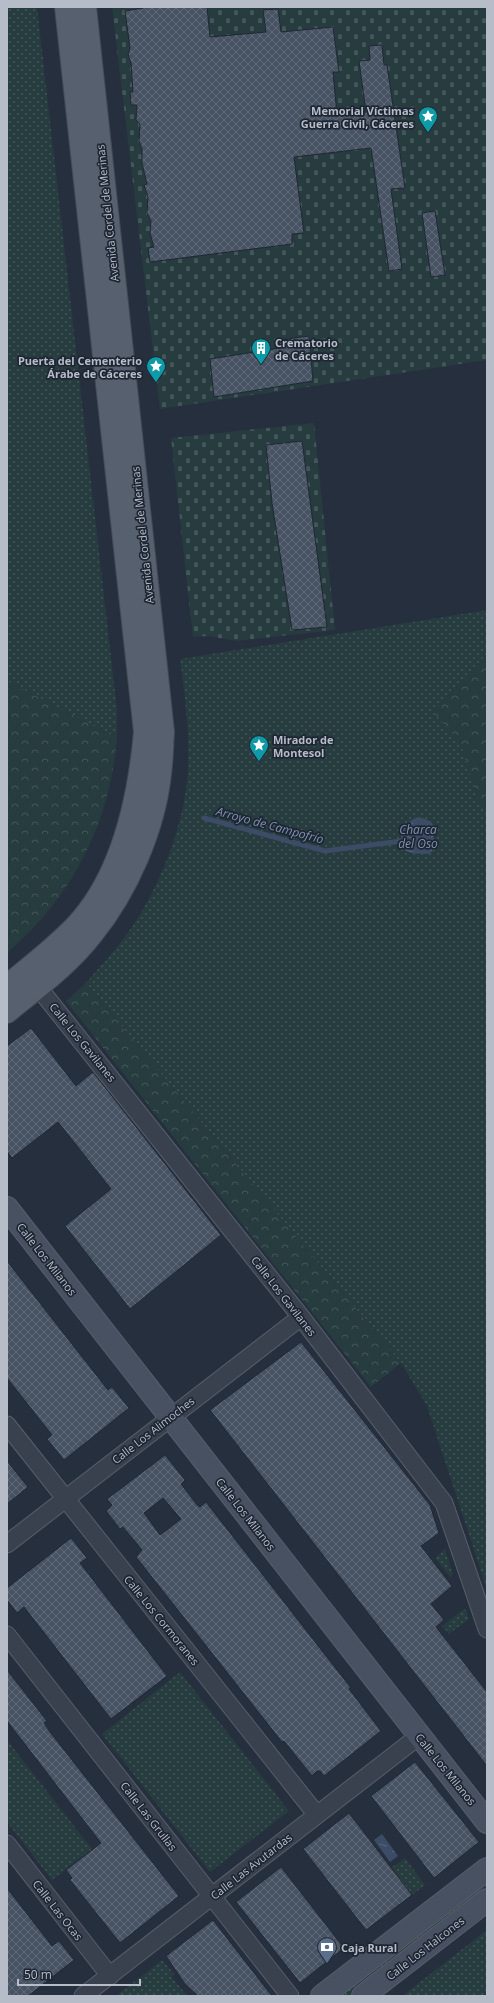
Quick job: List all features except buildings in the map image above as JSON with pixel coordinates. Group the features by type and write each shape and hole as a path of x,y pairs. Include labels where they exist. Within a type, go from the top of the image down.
{"main road":[{"name":"Avenida Cordel de Merinas","path":"7,986 52,949 77,925 101,890 117,856 130,822 141,773 145,732 66,7"},
{"name":"Avenida Cordel de Merinas","path":"7,1012 38,987 92,935 118,898 135,862 148,826 160,776 163,732 85,7"}],"street":[{"name":"Calle Los Gavilanes","path":"38,987 300,1317 444,1503 487,1629"},
{"name":"Calle Los Milanos","path":"7,1208 419,1736 487,1820"},
{"name":"Calle Los Alimoches","path":"7,1544 300,1317"},
{"name":"Calle Los Cormoranes","path":"7,1425 317,1815"},
{"name":"Calle Las Grullas","path":"7,1635 290,1996"},
{"name":"Calle Las Avutardas","path":"83,1996 419,1736"},
{"name":"Calle Las Ocas","path":"7,1844 110,1976"},
{"path":"322,1996 487,1869"},
{"name":"Calle Los Halcones","path":"363,1996 487,1900"}],"green space":[{"path":"7,7 37,7 117,710 117,738 7,681"},
{"path":"112,7 487,7 487,360 160,409"},
{"path":"314,423 335,630 237,641 208,636 193,637 171,438"},
{"path":"487,610 487,654 434,711 452,719 487,791 487,1590 427,1406 401,1363 86,983 120,943 149,900 166,863 179,823 184,803 188,764 188,738 184,685 180,659"},
{"path":"487,654 487,816 479,803 460,742 433,712"},
{"path":"7,681 117,738 113,770 106,800 84,857 69,883 51,908 7,953"},
{"path":"86,983 401,1363 371,1387 66,1001"},
{"path":"445,1549 453,1574 450,1577 435,1558"},
{"path":"465,1608 469,1619 449,1634 442,1626"},
{"path":"180,1672 289,1811 210,1872 102,1734"},
{"path":"7,1740 92,1849 52,1880 7,1822"},
{"path":"405,1858 425,1885 412,1895 391,1868"},
{"path":"487,1880 487,1890 352,1996 332,1996"},
{"path":"487,1930 487,1996 402,1996"},
{"path":"162,1960 174,1974 172,1977 187,1996 116,1996"}],"water":[{"name":"Charca del Oso","path":"419,817 431,822 434,828 435,842 431,848 433,850 429,854 416,854 405,850 402,846 402,829 407,823"},
{"path":"382,1834 398,1856 390,1862 374,1840"}],"waterway":[{"name":"Arroyo de Campofrío","path":"204,818 325,851 402,841"}],"place":[{"name":"Memorial Víctimas Guerra Civil, Cáceres","path":"428,133"},
{"name":"Crematorio de Cáceres","path":"261,365"},
{"name":"Puerta del Cementerio Árabe de Cáceres","path":"156,383"},
{"name":"Mirador de Montesol","path":"259,762"},
{"name":"Caja Rural","path":"327,1964"}]}
